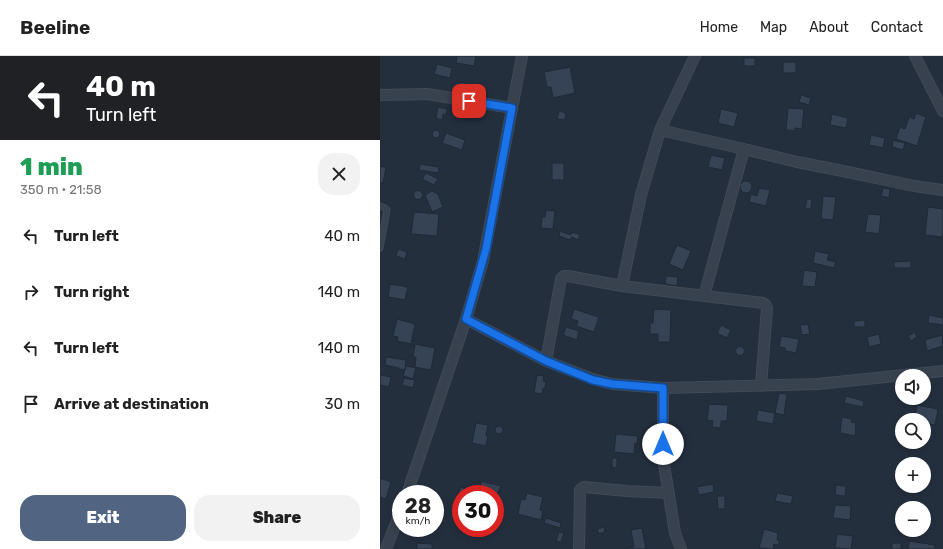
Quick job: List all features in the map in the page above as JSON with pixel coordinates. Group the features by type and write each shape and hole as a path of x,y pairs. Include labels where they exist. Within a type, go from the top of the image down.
{"street":[{"path":"410,485 466,319 486,249 522,56"},
{"path":"622,286 641,195 660,130 695,56"},
{"path":"915,56 943,111"},
{"path":"380,95 427,94 512,108"},
{"path":"660,130 797,162 914,186 943,190"},
{"path":"704,296 744,149"},
{"path":"546,361 561,279 564,276 568,276 622,286 765,304 767,308 761,386"},
{"path":"466,319 546,361 593,380 612,384 663,388 818,384 943,371"},
{"path":"663,388 663,458 675,532 681,549"},
{"path":"579,549 580,490 582,488 668,493"},
{"path":"386,549 392,533"}],"lane":[{"path":"380,206 387,210 380,248"}],"building":[{"path":"457,56 476,56 474,66 456,63"},
{"path":"744,58 755,58 755,66 744,66"},
{"path":"783,62 796,62 796,73 783,73"},
{"path":"437,64 452,68 450,78 434,74"},
{"path":"570,67 575,93 553,98 551,87 547,87 544,72"},
{"path":"460,82 468,84 466,90 458,88"},
{"path":"801,95 811,98 809,105 799,102"},
{"path":"438,107 447,109 446,115 443,114 442,120 436,118"},
{"path":"788,108 804,109 802,129 795,128 795,131 786,130"},
{"path":"721,109 738,113 734,127 718,123"},
{"path":"559,111 566,113 565,120 557,119"},
{"path":"916,113 926,117 917,146 896,139 900,127 905,129 909,117 914,119"},
{"path":"832,114 848,118 846,128 830,125"},
{"path":"436,130 439,131 439,137 436,138 433,137 432,134 433,131"},
{"path":"446,133 465,140 462,150 442,143"},
{"path":"871,135 885,138 883,148 869,145"},
{"path":"893,140 905,143 903,150 892,147"},
{"path":"711,155 725,158 722,170 708,167"},
{"path":"552,163 564,163 564,180 552,180"},
{"path":"420,164 439,167 438,173 419,170"},
{"path":"380,166 386,168 383,183 380,183"},
{"path":"426,173 438,179 434,185 422,179"},
{"path":"744,181 748,181 752,187 748,193 744,193 740,189 740,185"},
{"path":"759,188 770,190 766,206 749,202 751,194 757,196"},
{"path":"883,188 890,189 889,198 881,196"},
{"path":"416,191 420,191 422,195 420,199 416,199 414,197 414,193"},
{"path":"432,191 438,194 443,207 432,212 425,195"},
{"path":"823,196 836,197 833,220 821,219"},
{"path":"807,199 812,199 811,209 805,208"},
{"path":"928,207 943,209 942,237 925,235"},
{"path":"546,210 555,211 553,229 541,228 542,217 545,217"},
{"path":"414,212 439,214 437,236 411,234"},
{"path":"868,214 881,215 879,234 865,232"},
{"path":"560,231 571,235 572,232 580,235 578,240 572,237 570,240 559,236"},
{"path":"677,245 691,251 683,270 669,264"},
{"path":"398,249 407,252 405,259 396,256"},
{"path":"815,251 829,254 827,260 836,262 834,268 813,263"},
{"path":"911,261 911,268 894,268 894,262"},
{"path":"804,270 817,272 815,287 802,286"},
{"path":"666,276 678,277 677,286 665,284"},
{"path":"390,284 408,287 405,300 388,297"},
{"path":"574,309 599,317 594,332 576,326 578,321 571,319"},
{"path":"654,309 671,310 670,342 658,342 658,334 650,334 650,323 653,323"},
{"path":"929,315 943,318 943,325 928,323"},
{"path":"397,319 415,324 411,344 397,341 398,337 393,336"},
{"path":"865,320 865,327 854,327 854,321"},
{"path":"808,324 810,334 802,335 800,325"},
{"path":"721,325 731,330 727,338 717,333"},
{"path":"566,327 579,331 577,340 563,335"},
{"path":"915,332 917,337 911,341 908,336"},
{"path":"879,334 881,344 869,347 867,337"},
{"path":"942,335 943,346 927,351 925,340"},
{"path":"781,336 799,339 796,353 785,351 785,348 779,347"},
{"path":"415,344 435,348 431,370 415,367 416,357 413,357"},
{"path":"738,347 742,347 744,351 742,355 738,355 736,353 736,349"},
{"path":"386,357 406,360 405,370 385,365"},
{"path":"406,366 416,368 413,379 403,376"},
{"path":"380,375 391,377 389,387 380,385"},
{"path":"537,375 544,376 543,381 546,382 542,394 534,393"},
{"path":"404,378 415,380 413,388 402,385"},
{"path":"779,393 787,394 784,415 775,413"},
{"path":"846,396 864,401 863,407 844,403"},
{"path":"709,404 728,405 727,421 721,421 721,428 712,427 713,421 707,420"},
{"path":"917,405 938,409 935,425 931,424 931,413 915,413"},
{"path":"758,410 775,413 773,424 756,421"},
{"path":"842,417 852,419 851,422 856,423 855,436 840,433"},
{"path":"476,423 488,425 486,446 472,443"},
{"path":"497,426 501,426 503,430 501,434 497,434 495,432 495,428"},
{"path":"616,434 638,436 637,444 635,443 634,454 614,452"},
{"path":"612,458 617,458 617,468 612,467"},
{"path":"380,478 391,482 386,499 380,497"},
{"path":"481,481 497,485 481,485"},
{"path":"713,484 714,492 699,495 697,487"},
{"path":"836,485 846,486 845,496 835,495"},
{"path":"527,493 543,497 540,510 543,511 541,520 518,514 521,499 525,500"},
{"path":"777,493 793,496 791,504 775,501"},
{"path":"717,496 725,496 725,509 718,509"},
{"path":"835,505 851,506 850,520 833,518"},
{"path":"546,518 561,523 560,528 544,523"},
{"path":"604,527 605,532 599,534 597,529"},
{"path":"642,528 646,549 627,549 634,547 631,530"},
{"path":"764,529 778,533 777,540 780,540 778,545 774,544 773,549 759,548"},
{"path":"559,532 564,533 561,542 556,541"},
{"path":"837,534 853,536 851,549 835,548"},
{"path":"909,541 935,545 935,549 908,549"},
{"path":"417,543 432,544 432,549 417,549"},
{"path":"892,543 901,543 901,549 892,549"}],"route":[{"path":"469,101 512,108 486,249 466,319 546,361 593,380 612,384 663,388 663,444"}]}
